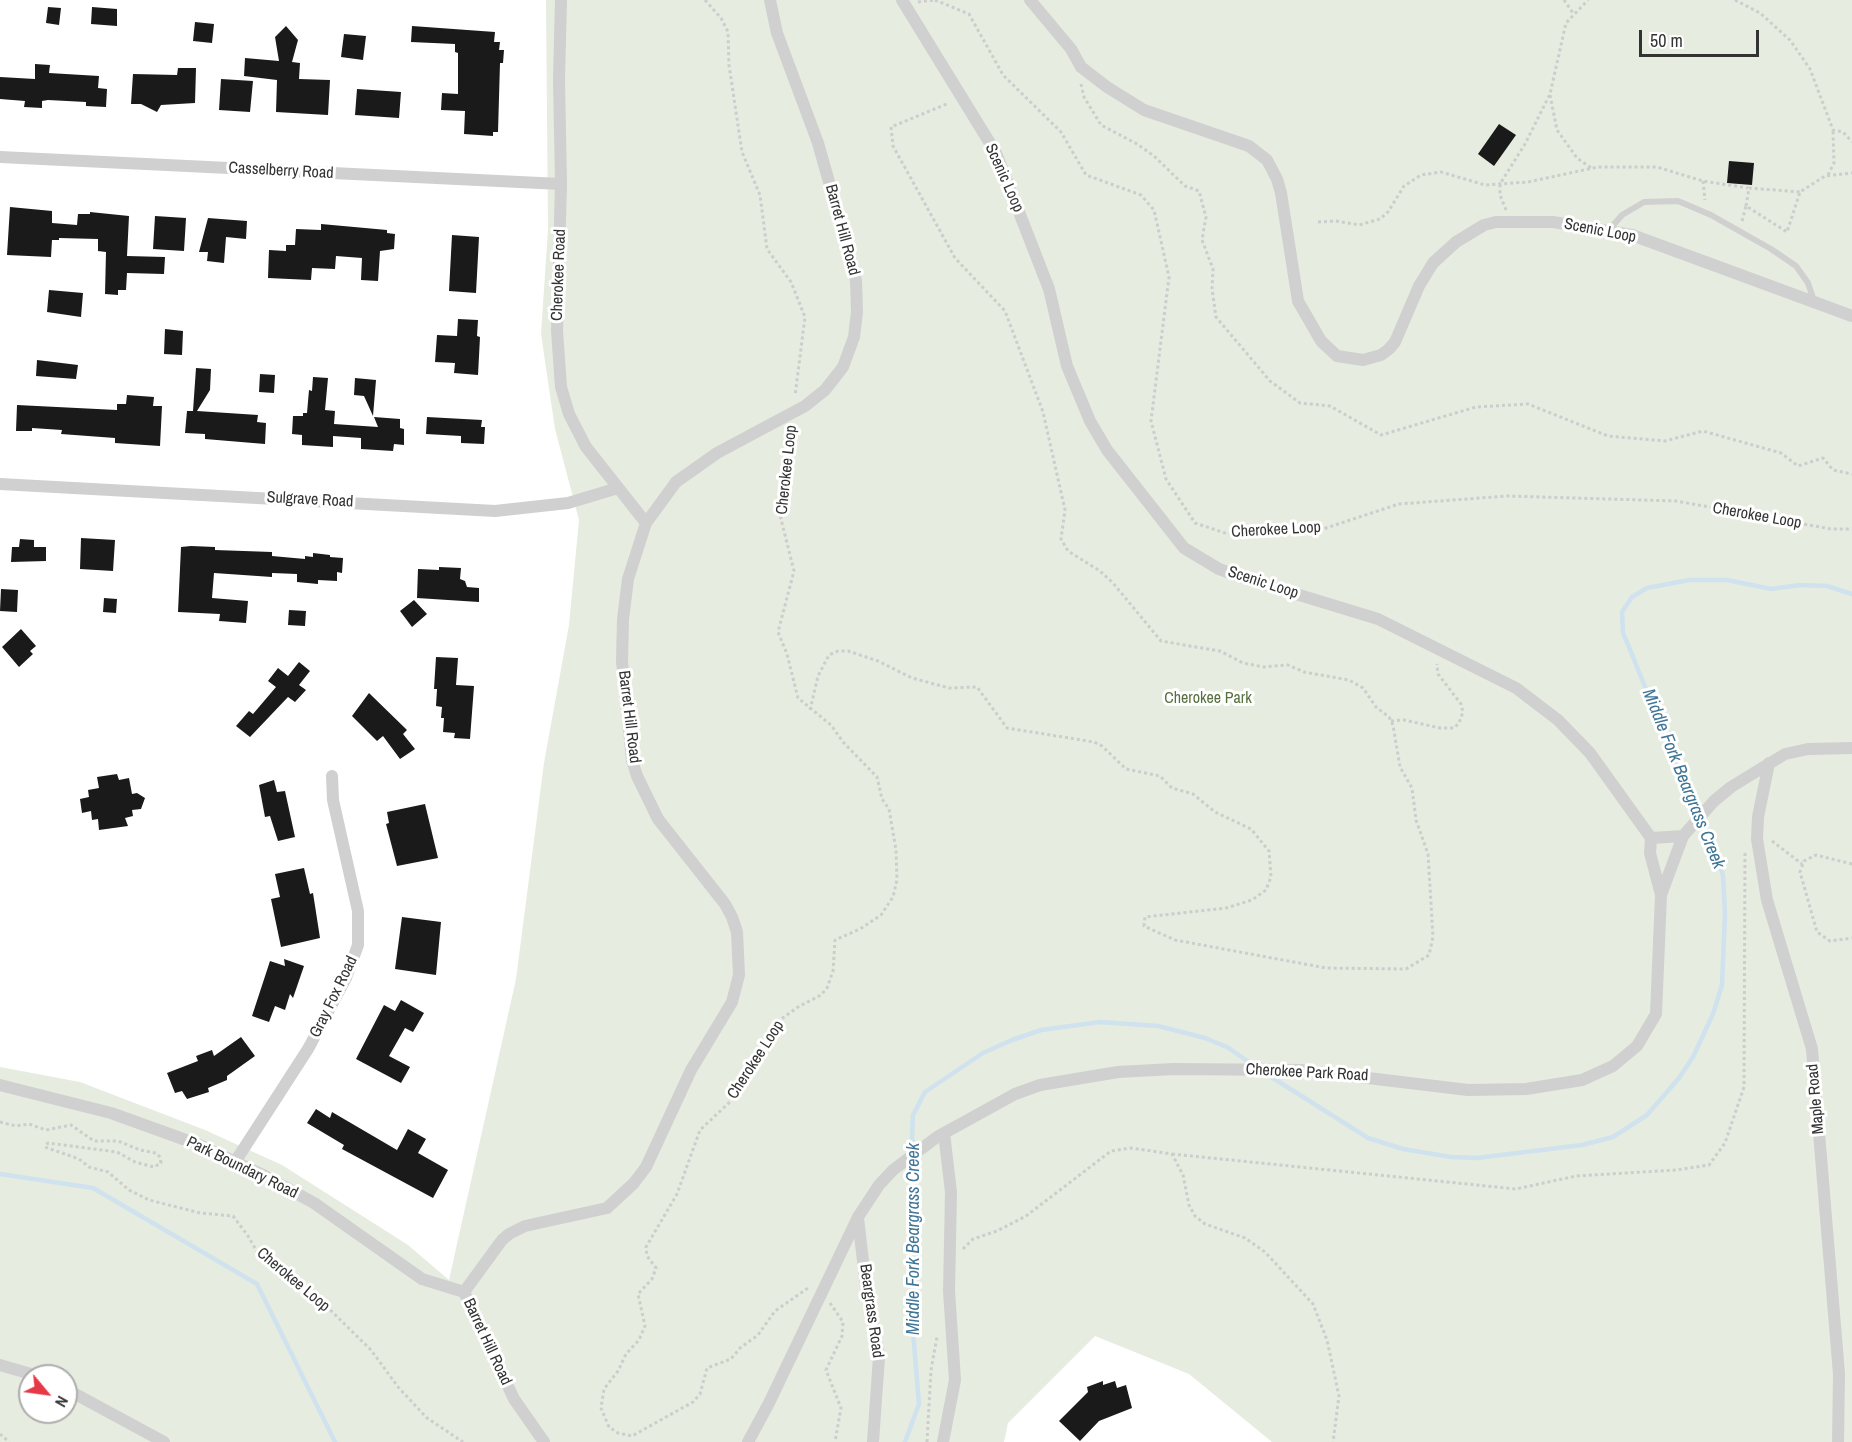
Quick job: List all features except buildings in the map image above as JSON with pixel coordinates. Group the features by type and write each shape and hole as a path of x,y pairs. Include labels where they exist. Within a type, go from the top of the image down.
{"street":[{"name":"Cherokee Road","path":"561,0 559,79 561,184 557,331 561,387 569,414 586,447 645,523"},
{"name":"Barret Hill Road","path":"544,1442 514,1400 464,1292 502,1240 509,1234 525,1226 607,1208 634,1183 646,1167 691,1070 732,1002 741,961 732,917 725,904 658,819 643,792 632,760 622,661 623,619 628,579 645,523 676,482 689,471 825,390 843,367 854,337 857,312 856,281 818,143 777,33 770,0"},
{"name":"Scenic Loop","path":"902,0 996,153 1050,289 1067,366 1090,421 1107,450 1178,541 1192,554 1219,568 1360,612 1444,650 1516,688 1558,720 1590,753 1651,838"},
{"name":"Scenic Loop","path":"1030,0 1071,49 1081,67 1107,87 1144,110 1249,146 1267,160 1281,193 1298,302 1321,341 1337,356 1363,360 1381,355 1389,349 1398,336 1425,274 1440,255 1484,225 1509,221 1553,222 1632,235 1852,316"},
{"name":"Casselberry Road","path":"0,157 561,184"},
{"name":"Sulgrave Road","path":"0,484 495,511 568,503 618,488"},
{"path":"1651,838 1683,836 1714,801 1731,787 1785,754 1808,749 1852,748"},
{"name":"Maple Road","path":"1769,763 1758,817 1757,839 1767,900 1812,1048 1839,1374 1838,1442"},
{"name":"Gray Fox Road","path":"235,1162 308,1049 346,978 358,945 358,911 333,800 332,776"},
{"name":"Cherokee Park Road","path":"1661,895 1683,836"},
{"name":"Cherokee Park Road","path":"858,1217 893,1170 940,1135 1016,1094 1040,1085 1118,1072 1224,1069 1300,1070 1468,1090 1526,1089 1582,1080 1613,1066 1636,1046 1656,1014 1661,895 1650,853 1651,838"},
{"name":"Park Boundary Road","path":"0,1085 111,1113 197,1144 314,1203 422,1279 464,1292"},
{"path":"940,1135 951,1192 949,1266 955,1380 943,1442"},
{"path":"748,1442 858,1217"},
{"name":"Beargrass Road","path":"858,1217 866,1287 879,1356 873,1442"},
{"path":"0,1365 18,1370"},
{"path":"78,1395 164,1442"}],"lane":[{"path":"1608,231 1622,215 1644,202 1677,201 1737,230 1796,266 1808,283 1815,304"}],"path":[{"name":"Cherokee Loop","path":"705,0 721,18 728,32 742,152 760,195 767,249 791,282 804,317 788,468 780,515 794,571 778,632 787,654 794,692 810,710 831,725 843,742 877,777 882,799 889,809 896,850 897,879 893,897 875,920 834,940 833,971 827,988 821,995 780,1020 764,1042 732,1100 700,1130 677,1194 646,1247 646,1256 656,1268 652,1279 638,1294 640,1307 646,1320 645,1330 604,1389 601,1408 609,1427 618,1433 632,1436 693,1402 700,1394 705,1371 709,1366 731,1359 740,1348 758,1335 775,1311 804,1291 811,1288 820,1294"},
{"name":"Cherokee Loop","path":"934,0 969,14 1003,75 1061,132 1086,175 1141,195 1154,210 1169,277 1151,421 1166,479 1196,523 1228,534 1323,529 1399,504 1508,496 1676,501 1831,529 1852,529"},
{"path":"1564,0 1573,14"},
{"path":"1509,221 1500,195 1500,184 1525,144 1550,94 1561,40 1573,14 1588,0"},
{"path":"1735,0 1776,25 1796,47 1810,69 1833,130 1834,163 1828,175"},
{"path":"1550,94 1557,130 1577,158 1592,168"},
{"path":"810,710 818,676 829,655 838,651 848,651 878,661 912,678 949,688 977,687 1007,728 1094,742 1102,746 1126,769 1160,776 1172,788 1192,794 1215,812 1251,829 1269,851 1270,877 1266,890 1252,900 1226,909 1145,917 1144,926 1175,940 1326,968 1406,969 1429,955 1433,937 1428,854 1416,820 1412,788 1400,767 1391,721 1376,707 1363,688 1349,680 1304,672 1288,665 1264,666 1244,663 1220,651 1161,641 1113,584 1100,571 1068,550 1061,539 1065,510 1043,412 1005,311 955,258 893,146 891,127 961,98"},
{"path":"1833,130 1843,132 1852,142"},
{"path":"1318,222 1336,221 1359,225 1380,219 1388,212 1404,186 1428,173 1441,172 1485,185 1528,182 1592,168 1657,166 1703,181 1748,188"},
{"path":"1737,230 1746,206 1749,188 1800,192 1828,175 1852,173"},
{"path":"1703,181 1703,212"},
{"path":"1746,206 1787,232 1800,192"},
{"path":"1391,721 1404,720 1440,728 1454,728 1459,723 1462,712 1461,704 1436,669 1444,650"},
{"path":"949,1266 967,1244 1026,1215 1111,1151 1131,1148 1516,1188 1576,1176 1676,1170 1709,1165 1725,1143 1744,1087 1743,862 1745,848 1757,839 1777,843 1802,864"},
{"path":"1852,864 1816,855 1809,857 1802,864 1801,876 1817,932 1830,941 1852,938"},
{"name":"Cherokee Loop","path":"0,1122 16,1126 28,1124 46,1130 71,1125 94,1142 118,1141 140,1150 156,1153 161,1163 154,1167 135,1162 117,1152 48,1143 45,1147 79,1159 89,1167 108,1172 129,1190 149,1200 200,1213 233,1216 259,1255 271,1262 288,1280 317,1297 371,1350 398,1387 427,1418 463,1442"},
{"path":"1172,1154 1183,1175 1189,1205 1195,1216 1205,1224 1245,1238 1266,1252 1313,1304 1327,1340 1339,1396 1333,1442"},
{"path":"820,1294 836,1308 843,1322 842,1336 826,1370 841,1407 835,1442"},
{"path":"927,1442 931,1370 938,1332"},
{"path":"0,1434 9,1442"}],"green space":[{"name":"Cherokee Park","path":"546,0 1852,0 1852,1442 1272,1442 1189,1374 1095,1336 1008,1423 1004,1442 0,1442 0,1067 80,1082 205,1130 282,1165 408,1245 449,1280 516,979 544,763 569,625 579,520 555,429 541,334 548,230"}],"waterway":[{"name":"Middle Fork Beargrass Creek","path":"1265,1073 1368,1138 1403,1149 1451,1157 1477,1158 1582,1145 1613,1137 1647,1115 1679,1078 1693,1057 1713,1014 1722,985 1725,914 1723,876 1716,849 1682,779 1623,633 1622,612 1632,597 1647,588 1689,580 1727,580 1771,589 1800,585 1827,586 1852,594"},
{"name":"Middle Fork Beargrass Creek","path":"905,1442 919,1404 912,1320 917,1259 917,1202 912,1137 913,1115 925,1092 983,1053 1012,1040 1041,1030 1100,1022 1158,1026 1205,1038 1227,1047 1256,1067"},
{"name":"Middle Fork Beargrass Creek","path":"0,1174 93,1188 257,1284 335,1442"}]}
